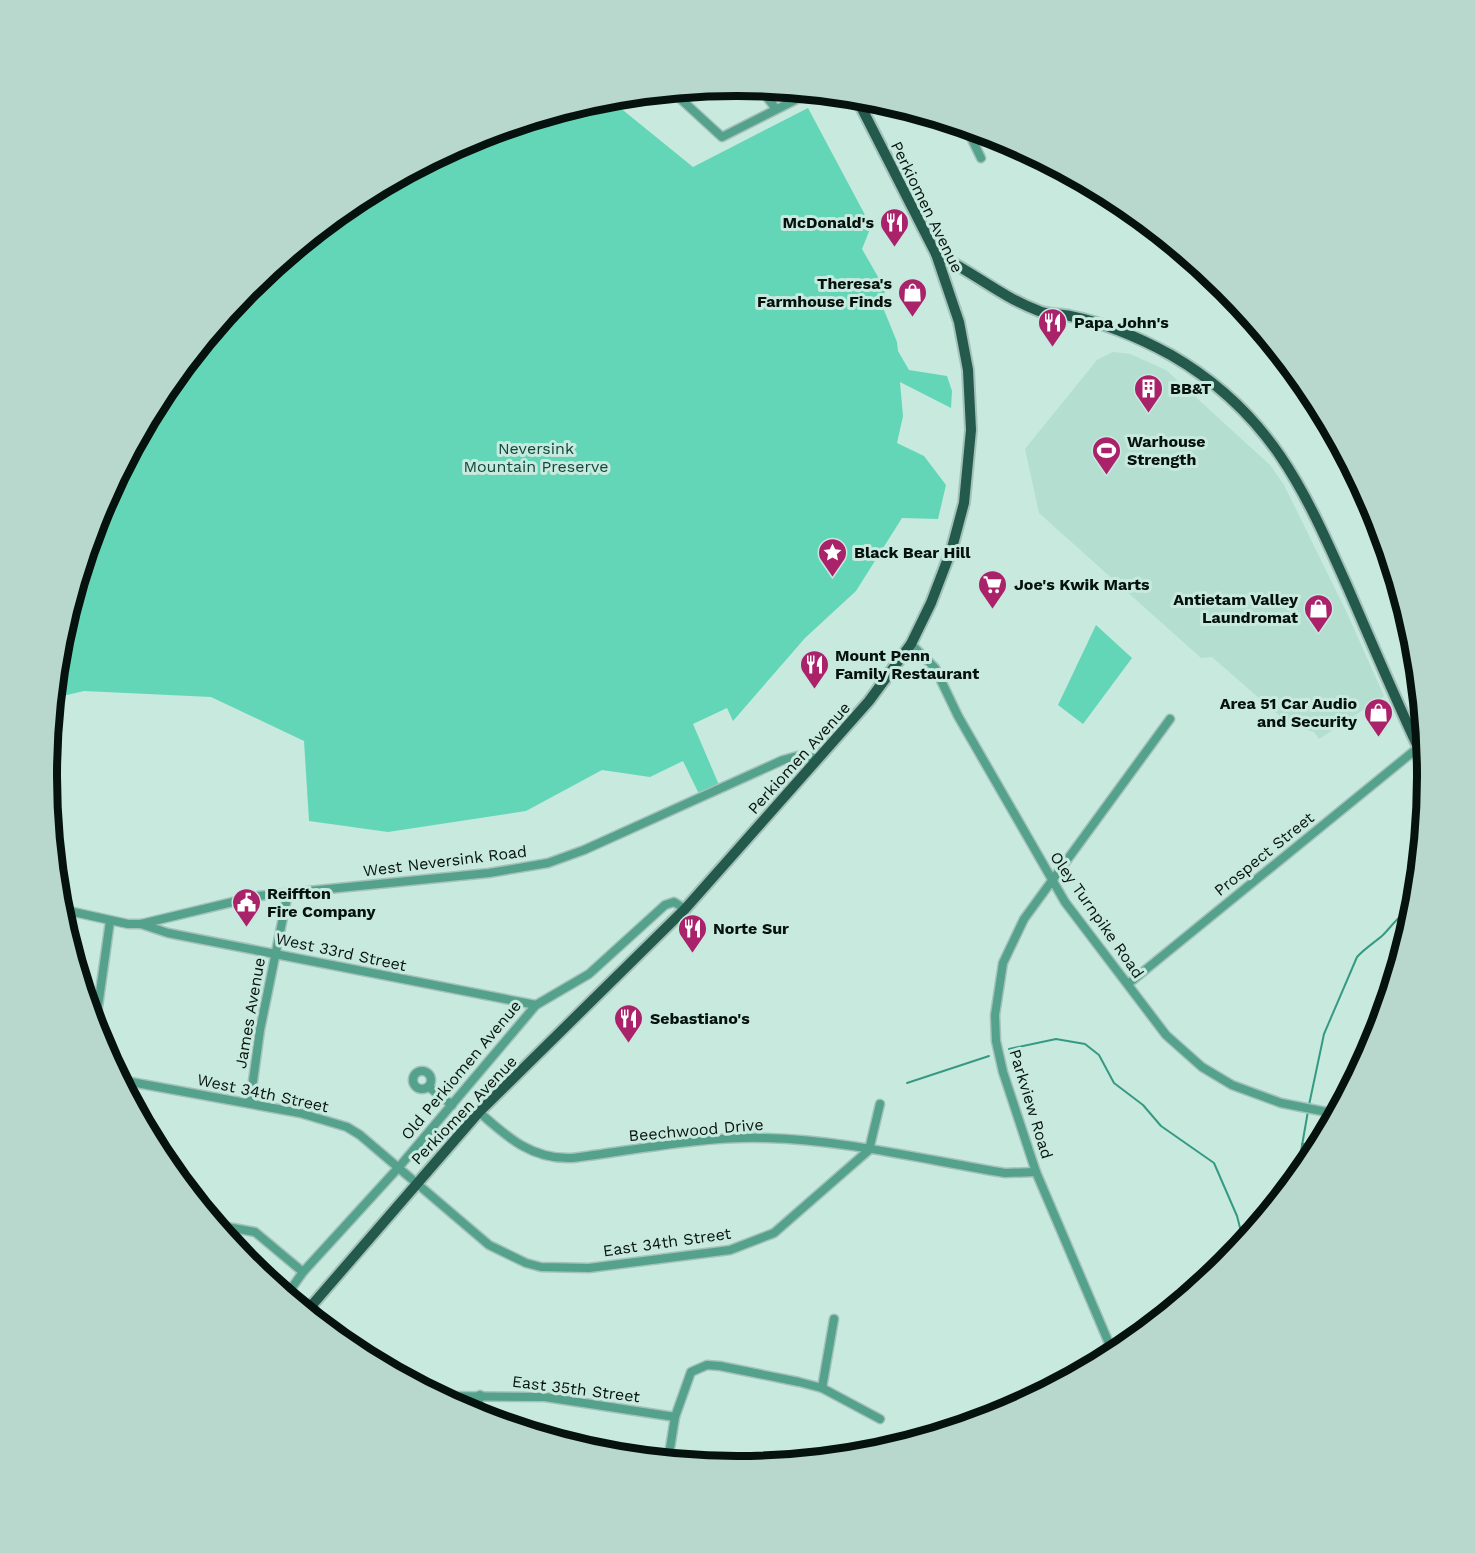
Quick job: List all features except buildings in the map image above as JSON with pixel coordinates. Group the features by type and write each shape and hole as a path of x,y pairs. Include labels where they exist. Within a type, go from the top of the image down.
{"main road":[{"name":"Perkiomen Avenue","path":"311,1306 479,1112 685,909 870,701 911,644 952,548 964,503 970,450 970,399 964,344 953,300 936,254 861,108"},
{"path":"936,254 995,291 1042,312 1069,315 1099,324 1155,346 1211,382 1252,420 1279,452 1309,501 1417,733"}],"street":[{"path":"767,97 776,109"},
{"path":"680,98 722,137 797,99"},
{"path":"971,138 981,159"},
{"name":"Oley Turnpike Road","path":"911,644 934,668 958,716 1051,880 1071,910 1166,1035 1202,1067 1245,1091 1329,1112"},
{"name":"Parkview Road","path":"1110,1346 1036,1172 1003,1072 996,1041 996,1016 1001,973 1007,952 1024,919 1170,719"},
{"name":"Prospect Street","path":"1128,984 1417,748"},
{"name":"West Neversink Road","path":"71,912 110,921 141,924 226,901 489,873 548,863 584,850 783,760 801,755 817,759"},
{"name":"James Avenue","path":"250,1103 275,954 288,893"},
{"name":"Old Perkiomen Avenue","path":"291,1289 303,1272 399,1167 536,1005 589,974 665,905 674,902 685,909"},
{"path":"98,1008 110,921"},
{"name":"West 33rd Street","path":"141,924 168,933 536,1005"},
{"name":"West 34th Street","path":"129,1082 300,1113 347,1127 360,1134 416,1184"},
{"path":"429,1086 452,1105"},
{"path":"869,1150 880,1104"},
{"name":"Beechwood Drive","path":"479,1112 513,1142 538,1154 552,1157 572,1158 727,1139 763,1138 808,1141 1005,1173 1036,1172"},
{"name":"East 34th Street","path":"416,1184 475,1235 508,1255 526,1263 549,1268 589,1268 717,1252 756,1241 793,1219 869,1150"},
{"path":"228,1227 255,1232 303,1272"},
{"path":"822,1388 834,1319"},
{"path":"669,1453 675,1417 691,1372 706,1365 822,1388 880,1419"},
{"path":"478,1405 480,1395"},
{"name":"East 35th Street","path":"456,1396 545,1397 675,1417"}],"shaded area":[{"path":"1113,352 1130,354 1166,370 1270,465 1284,485 1346,611 1384,696 1319,739 1314,732 1290,725 1212,657 1201,658 1039,513 1025,449 1097,360"}],"green space":[{"name":"Neversink Mountain Preserve","path":"619,107 693,167 808,108 864,213 870,229 862,249 885,289 884,310 897,342 898,351 909,370 947,376 952,391 951,408 900,382 903,416 897,443 924,456 946,485 938,519 902,518 856,591 805,638 733,721 727,708 693,724 719,785 699,794 683,761 650,777 602,770 526,811 388,832 309,821 304,741 211,697 84,691 62,696 80,600 109,516 148,436 198,362 226,328 256,295 323,237 397,187 437,166 519,132 561,119"},
{"path":"1096,625 1132,658 1083,724 1058,705"}],"waterway":[{"path":"1309,1105 1324,1034 1357,957 1404,914"},
{"path":"1009,1049 1056,1039 1085,1044 1099,1055 1114,1083 1143,1105 1161,1126 1214,1163 1237,1216 1241,1233"},
{"path":"907,1083 989,1056"},
{"path":"1300,1160 1308,1111"},
{"path":"1302,1144 1309,1145"}],"place":[{"name":"McDonald's","path":"895,248"},
{"name":"Theresa's Farmhouse Finds","path":"913,318"},
{"name":"Papa John's","path":"1053,348"},
{"name":"BB&T","path":"1149,414"},
{"name":"Warhouse Strength","path":"1106,476"},
{"name":"Black Bear Hill","path":"833,578"},
{"name":"Joe's Kwik Marts","path":"993,610"},
{"name":"Antietam Valley Laundromat","path":"1319,634"},
{"name":"Mount Penn Family Restaurant","path":"814,690"},
{"name":"Area 51 Car Audio and Security","path":"1378,738"},
{"name":"Reiffton Fire Company","path":"246,928"},
{"name":"Norte Sur","path":"692,954"},
{"name":"Sebastiano's","path":"629,1044"}]}
